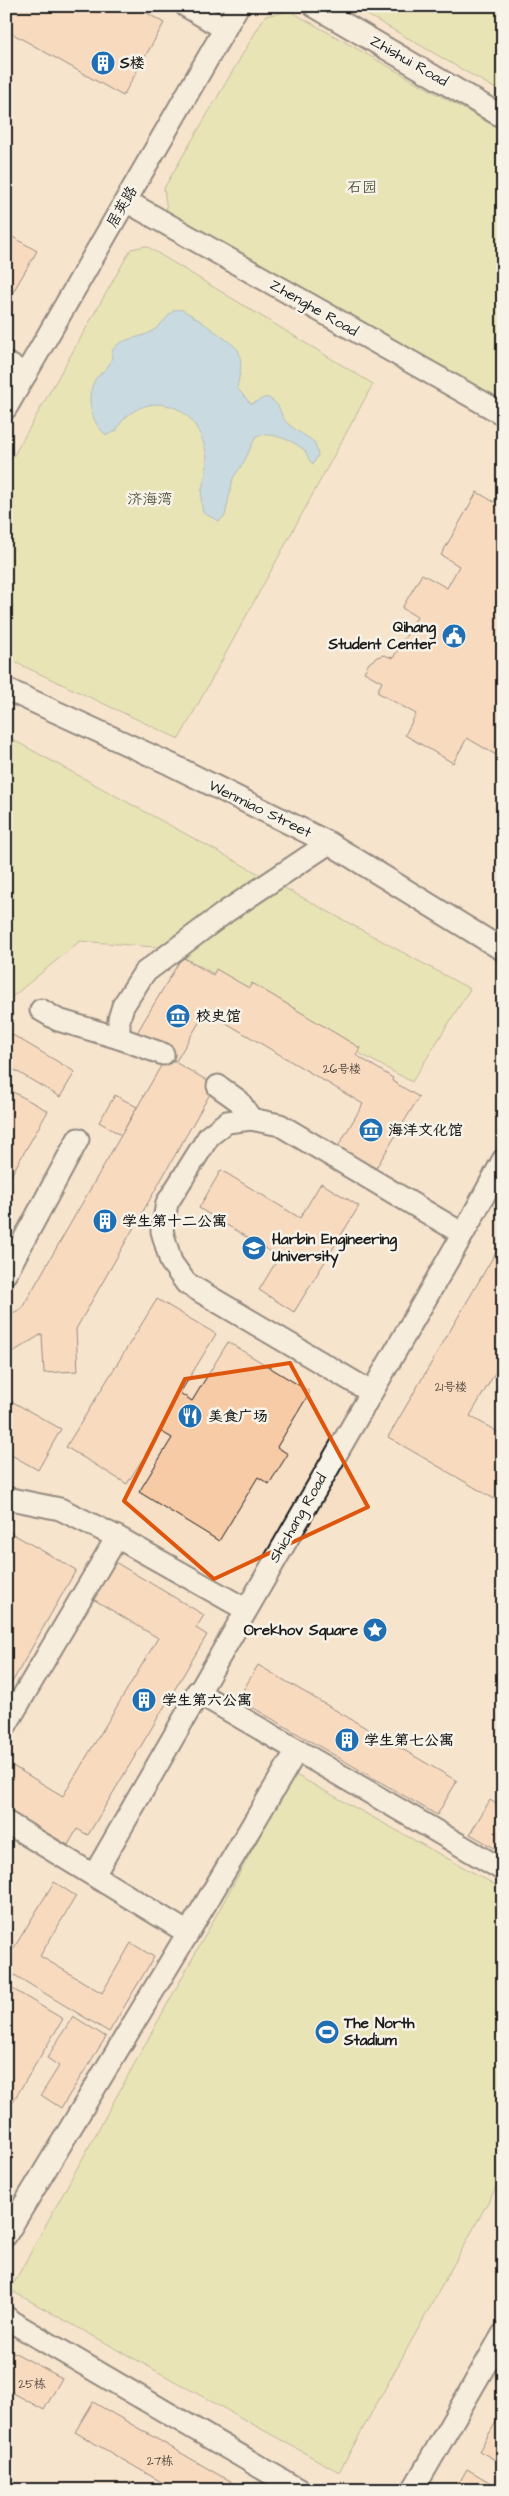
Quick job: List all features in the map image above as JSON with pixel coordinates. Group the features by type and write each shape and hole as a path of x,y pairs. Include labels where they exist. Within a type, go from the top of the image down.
{"street":[{"path":"186,6 220,19"},
{"name":"居英路","path":"6,408 126,201 220,19 238,6"},
{"name":"Zhishui Road","path":"314,6 503,117"},
{"name":"Zhenghe Road","path":"126,201 503,414"},
{"path":"6,363 26,374"},
{"name":"Wenmiao Street","path":"6,690 170,764 329,842 503,950"},
{"path":"119,1038 119,1019 123,1006 144,973 227,911 329,842"},
{"path":"41,1010 58,1020 119,1038 163,1054"},
{"path":"218,1086 239,1101 251,1119"},
{"path":"371,1392 186,1284 171,1262 162,1231 167,1203 209,1136 227,1122 251,1119 280,1125 463,1234"},
{"path":"6,1273 78,1140"},
{"name":"Shichang Road","path":"94,1875 197,1692 463,1234 503,1160"},
{"path":"6,1498 60,1509 117,1537 245,1609"},
{"path":"6,1725 117,1537"},
{"path":"197,1692 503,1870"},
{"path":"6,2235 297,1750"},
{"path":"6,1822 188,1933"},
{"path":"6,2317 299,2490"},
{"path":"413,2490 503,2334"}],"highlighted area":[{"path":"290,1363 368,1507 214,1579 124,1501 185,1379"}],"shaded area":[{"name":"Harbin Engineering University","path":"6,6 503,6 503,2490 6,2490"}],"green space":[{"path":"352,6 503,6 503,93"},
{"name":"石园","path":"290,11 503,131 503,402 167,211 164,188 265,16"},
{"name":"济海湾","path":"146,246 373,384 179,739 6,658 6,469 131,249"},
{"path":"6,736 470,989 412,1082 167,948 80,941 6,1002"},
{"name":"The North Stadium","path":"294,1774 503,1889 503,2175 339,2472 10,2290"}],"water":[{"path":"174,310 186,312 236,347 240,355 241,364 237,388 251,404 266,397 272,400 278,406 288,424 315,443 318,455 313,464 301,447 289,441 275,436 256,436 244,462 233,478 225,516 219,521 203,513 201,497 207,467 207,456 200,434 188,416 178,409 167,405 155,404 133,412 123,420 116,431 107,435 97,425 90,405 93,384 110,363 114,348 124,341 153,331"}],"building":[{"name":"S楼","path":"6,6 135,6 164,23 123,96 6,30"},
{"path":"6,233 37,251 6,304"},
{"name":"Qihang Student Center","path":"503,487 503,759 467,738 453,763 405,735 416,714 377,692 382,682 364,672 369,663 377,657 384,655 393,658 417,617 402,608 422,574 447,588 459,566 441,555 477,492 494,502"},
{"path":"182,957 213,975 216,969 249,988 252,983 360,1048 356,1055 393,1078 392,1081 419,1097 373,1173 336,1150 363,1104 206,1011 176,1061 135,1036"},
{"path":"6,1031 75,1072 60,1097 6,1065"},
{"name":"学生第十二公寓","path":"166,1057 215,1085 76,1329 78,1371 44,1373 42,1334 8,1355 6,1317 22,1308"},
{"path":"6,1088 48,1111 6,1184"},
{"path":"115,1095 137,1107 121,1135 99,1122"},
{"path":"221,1170 300,1218 321,1183 359,1206 294,1312 259,1290 279,1257 199,1208"},
{"path":"503,1240 503,1359 470,1416 503,1435 503,1504 388,1437"},
{"name":"美食广场","path":"157,1299 216,1334 180,1393 192,1401 228,1342 310,1392 277,1447 288,1454 269,1484 258,1477 219,1541 139,1492 172,1438 160,1431 127,1484 66,1447"},
{"path":"6,1398 61,1429 38,1470 6,1452"},
{"path":"6,1530 76,1570 6,1693"},
{"name":"学生第六公寓","path":"115,1562 204,1615 196,1628 207,1635 88,1835 77,1829 68,1845 6,1809 6,1762 63,1796 158,1638 93,1599"},
{"name":"学生第七公寓","path":"258,1665 457,1781 437,1815 238,1699"},
{"path":"490,1800 503,1808 503,1853 470,1834"},
{"path":"54,1882 76,1896 40,1956 102,1993 131,1943 154,1957 109,2032 6,1970 6,1961"},
{"path":"6,1985 63,2019 6,2113"},
{"path":"73,2016 106,2037 61,2108 41,2095 59,2066 47,2058"},
{"path":"6,2348 62,2378 44,2410 6,2389"},
{"path":"93,2402 245,2490 175,2490 75,2432"},
{"path":"503,2410 503,2464 479,2451"},
{"path":"467,2469 503,2490 455,2490"}],"place":[{"name":"S楼","path":"103,63"},
{"name":"Qihang Student Center","path":"454,636"},
{"name":"校史馆","path":"178,1016"},
{"name":"海洋文化馆","path":"371,1130"},
{"name":"学生第十二公寓","path":"105,1221"},
{"name":"Harbin Engineering University","path":"254,1248"},
{"name":"美食广场","path":"190,1416"},
{"name":"Orekhov Square","path":"375,1630"},
{"name":"学生第六公寓","path":"144,1700"},
{"name":"学生第七公寓","path":"347,1740"},
{"name":"The North Stadium","path":"327,2032"}]}
